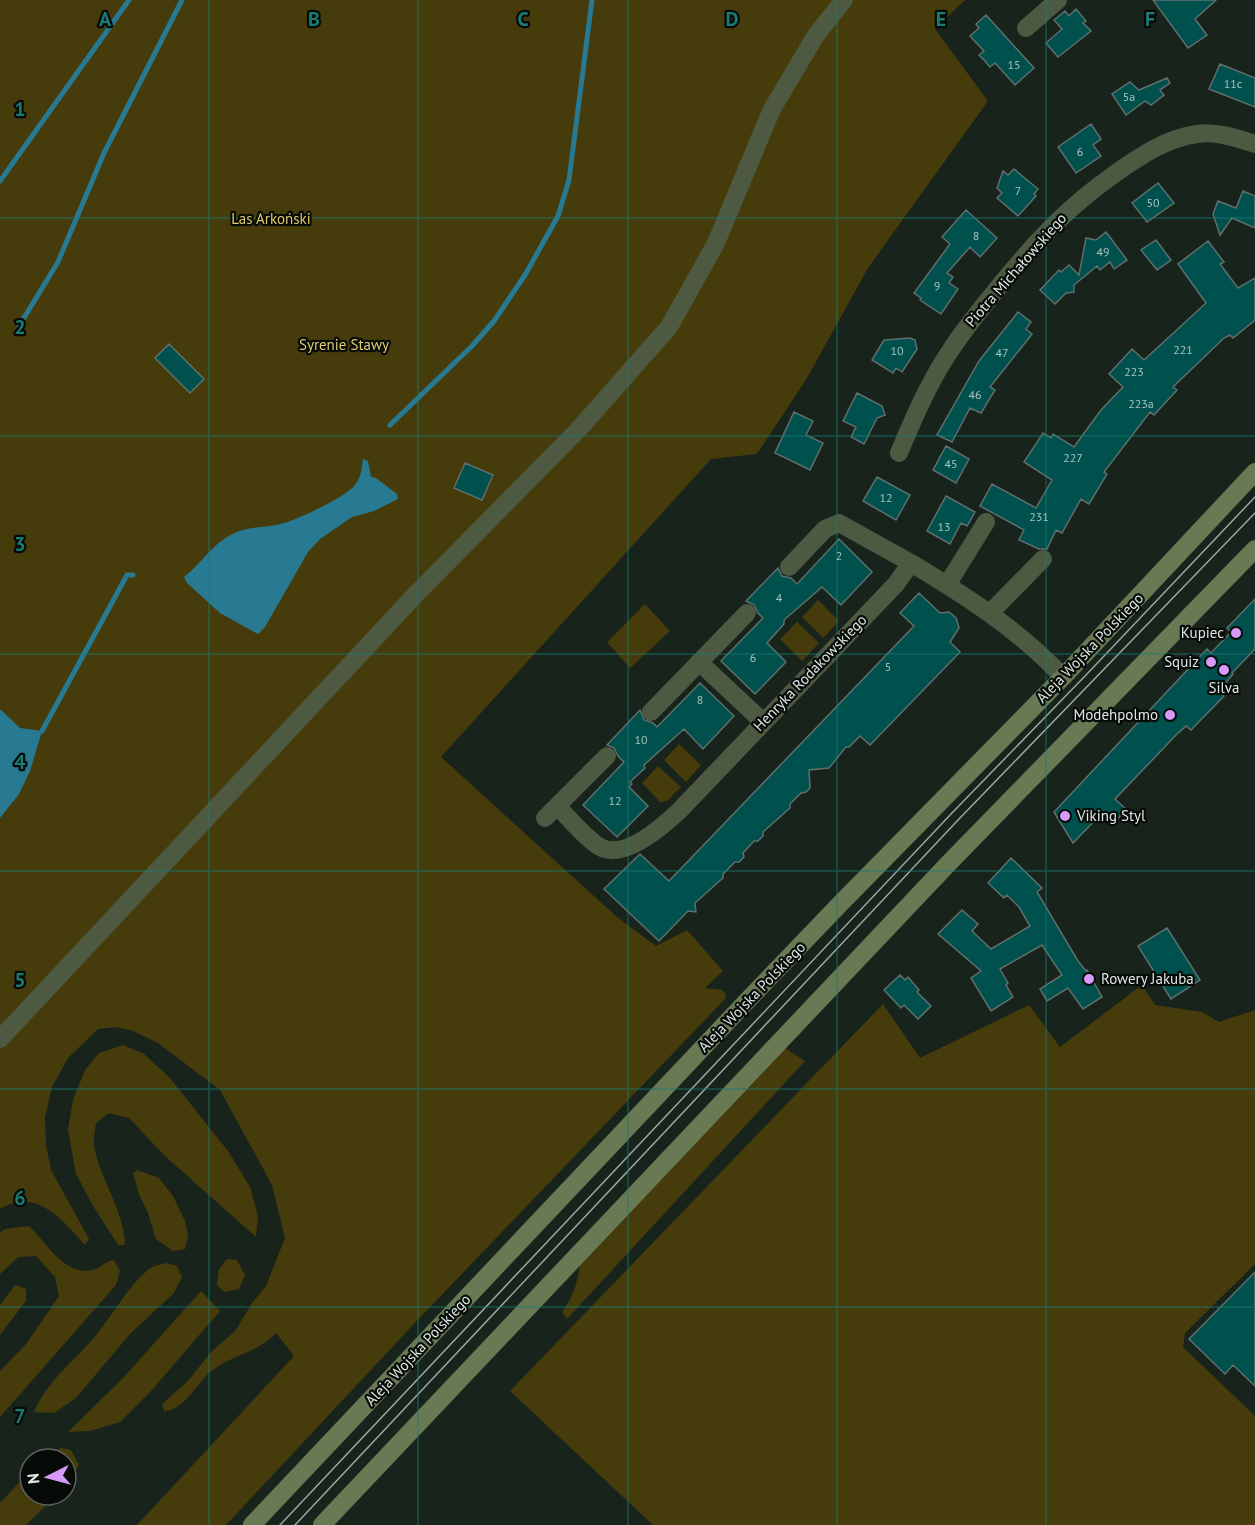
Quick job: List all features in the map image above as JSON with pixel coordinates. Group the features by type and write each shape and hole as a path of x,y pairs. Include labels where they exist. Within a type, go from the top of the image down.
{"main road":[{"name":"Aleja Wojska Polskiego","path":"252,1525 841,903 1063,677 1255,472"},
{"path":"322,1525 939,874 1255,549"}],"street":[{"path":"0,1039 418,592 578,430 669,327 716,243 772,109 816,35 844,0"},
{"path":"1026,28 1058,0"},
{"name":"Piotra Michałowskiego","path":"899,453 913,420 951,350 973,318 1012,270 1073,205 1141,156 1178,138 1200,133 1213,133 1255,144"},
{"path":"947,585 986,522"},
{"path":"789,567 825,528 839,523 911,563 990,613 1024,639 1063,677"},
{"path":"990,613 1043,559"},
{"name":"Henryka Rodakowskiego","path":"607,756 551,812 603,849 619,850 655,832 673,817 896,584 911,563"},
{"path":"651,712 747,613"},
{"path":"699,662 763,722"}],"green space":[{"name":"Las Arkoński","path":"0,0 965,0 935,29 988,101 868,268 807,378 757,454 711,459 441,757 617,917 656,946 687,930 723,971 705,988 722,990 726,994 725,999 412,1326 226,1525 137,1525 294,1356 276,1333 260,1346 217,1367 177,1407 164,1411 162,1404 189,1380 210,1353 236,1330 252,1303 266,1286 285,1238 272,1185 220,1090 158,1043 133,1031 117,1027 98,1029 68,1058 52,1087 45,1117 46,1145 51,1170 89,1239 85,1245 58,1217 37,1204 13,1203 0,1209"},
{"path":"818,600 839,621 823,638 802,617"},
{"path":"645,604 670,631 630,668 607,642"},
{"path":"797,622 819,643 802,661 780,639"},
{"path":"679,744 701,765 686,782 664,760"},
{"path":"658,766 681,787 667,801 660,802 642,783"},
{"path":"1142,985 1155,1005 1202,1012 1219,1022 1255,1010 1255,1264 1185,1333 1183,1347 1255,1416 1255,1525 653,1525 510,1391 883,1004 920,1058 1029,1005 1060,1047"},
{"path":"123,1045 144,1054 170,1078 228,1151 250,1187 258,1216 256,1237 165,1156 129,1118 109,1113 96,1123 94,1143 101,1171 121,1219 125,1245 118,1245 76,1174 68,1130 73,1100 85,1070 99,1053"},
{"path":"785,1048 805,1061 567,1319 562,1312 574,1290 580,1265"},
{"path":"137,1170 159,1178 173,1196 185,1221 188,1236 185,1249 173,1251 156,1239 133,1173"},
{"path":"29,1226 57,1257 73,1268 83,1271 93,1270 114,1260 120,1271 116,1285 0,1417 0,1371 26,1344 59,1296 55,1277 36,1256 18,1257 0,1274 0,1233 5,1229"},
{"path":"227,1259 237,1260 245,1275 239,1289 224,1292 217,1285 219,1269"},
{"path":"166,1263 177,1266 182,1277 174,1293 130,1334 76,1398 54,1413 34,1412 47,1390 89,1344 134,1283 151,1268"},
{"path":"15,1285 26,1289 26,1301 0,1335 0,1305"},
{"path":"201,1291 220,1311 151,1391 120,1422 90,1431 68,1432 124,1377"},
{"path":"18,1484 18,1507 45,1507 26,1525 0,1525 0,1503"}],"water":[{"path":"363,459 368,461 371,477 376,478 397,494 398,499 374,511 352,517 320,539 308,552 265,627 258,634 220,613 187,583 184,577 215,546 233,533 288,522 342,496 359,479"},
{"path":"0,709 20,728 42,731 30,771 19,794 0,818"}],"building":[{"path":"1153,0 1216,0 1195,19 1207,35 1188,48"},
{"path":"1076,9 1086,21 1083,23 1091,31 1058,57 1046,43 1062,29 1054,20 1065,11 1069,16"},
{"path":"986,15 1034,68 1015,85 995,63 990,67 979,55 984,51 970,36 979,28 976,24"},
{"path":"1220,64 1255,78 1255,107 1209,89"},
{"path":"1167,78 1170,83 1160,90 1164,95 1151,105 1145,101 1126,115 1112,94 1130,82 1139,90"},
{"path":"1091,124 1101,139 1093,145 1101,156 1076,173 1058,147"},
{"path":"1014,169 1038,189 1034,194 1036,196 1018,216 997,198 1002,193 997,188 1003,171 1008,175"},
{"path":"1158,183 1174,203 1147,222 1132,203"},
{"path":"1243,191 1255,196 1255,228 1232,218 1220,235 1213,214 1218,201 1236,208"},
{"path":"966,210 997,238 980,257 970,247 947,273 953,277 949,283 958,289 941,314 920,300 921,298 914,293 950,244 942,237"},
{"path":"1106,232 1127,260 1114,269 1110,262 1100,270 1097,266 1074,285 1074,292 1066,293 1055,304 1040,290 1059,270 1061,272 1069,265 1079,275 1086,238 1096,240"},
{"path":"1156,240 1171,260 1157,270 1141,250"},
{"path":"1208,241 1224,262 1220,264 1238,288 1255,278 1255,320 1233,338 1230,335 1224,338 1173,387 1177,390 1154,415 1150,412 1104,472 1107,474 1089,504 1081,499 1062,533 1056,530 1047,549 1039,549 1019,540 1024,530 980,506 992,484 1036,508 1052,480 1024,462 1043,433 1051,438 1053,434 1074,447 1101,410 1123,387 1109,374 1132,349 1144,360 1206,303 1178,264"},
{"path":"1018,312 1031,322 1026,329 1032,334 990,387 995,390 981,413 970,408 952,442 937,435 979,361"},
{"path":"910,338 915,340 917,349 902,372 896,368 893,373 872,360 884,340"},
{"path":"169,344 204,379 190,393 155,358"},
{"path":"857,393 882,406 885,415 877,418 864,444 851,437 856,427 843,421"},
{"path":"794,412 813,421 806,435 823,443 810,470 775,453"},
{"path":"946,446 969,459 956,483 933,470"},
{"path":"465,463 493,475 482,500 454,488"},
{"path":"877,477 910,495 896,520 863,501"},
{"path":"946,496 975,512 967,526 961,523 950,544 927,531"},
{"path":"839,539 872,572 841,605 822,587 784,620 784,624 767,643 786,662 755,694 721,661 763,618 754,605 746,601 778,568 782,576 791,578 797,584"},
{"path":"919,593 940,613 949,612 956,618 959,628 950,642 960,652 870,745 860,736 849,747 846,747 829,768 809,770 810,788 790,804 790,808 743,853 744,857 739,862 735,862 723,874 723,878 695,903 696,912 688,911 659,941 604,889 640,854 669,881 914,626 900,613"},
{"path":"1255,599 1255,649 1232,673 1219,691 1224,696 1191,730 1186,726 1176,735 1115,799 1126,809 1115,822 1104,811 1073,843 1054,812 1207,649 1211,653 1231,632 1227,628"},
{"path":"700,683 734,716 703,749 684,729 644,765 645,768 630,782 632,784 629,787 648,806 617,837 583,805 624,762 614,748 607,745 640,710 644,720 657,727"},
{"path":"1011,858 1042,888 1037,892 1102,997 1083,1009 1068,988 1047,1001 1040,989 1062,975 1042,945 1000,969 1013,997 991,1011 971,978 981,971 938,934 962,910 978,924 972,931 991,949 1030,926 1019,907 1007,895 1004,898 988,883"},
{"path":"1167,928 1200,980 1171,999 1138,946"},
{"path":"900,975 905,980 908,977 919,990 917,992 931,1006 918,1019 904,1005 901,1008 884,990"},
{"path":"1255,1272 1255,1386 1233,1365 1225,1374 1189,1339"}],"waterway":[{"path":"0,181 129,0"},
{"path":"19,326 58,262 104,153 182,0"},
{"path":"390,425 472,346 494,321 525,275 558,216 569,180 592,0"},
{"path":"42,731 127,575 133,575"}],"tram line":[{"path":"280,1525 951,814 1255,497"},
{"path":"295,1525 959,819 1255,513"}],"place":[{"name":"Kupiec","path":"1236,633"},
{"name":"Squiz","path":"1211,662"},
{"name":"Silva","path":"1224,670"},
{"name":"Modehpolmo","path":"1170,715"},
{"name":"Viking Styl","path":"1065,816"},
{"name":"Rowery Jakuba","path":"1089,979"}],"park label":[{"name":"Syrenie Stawy","path":"344,345"}]}
